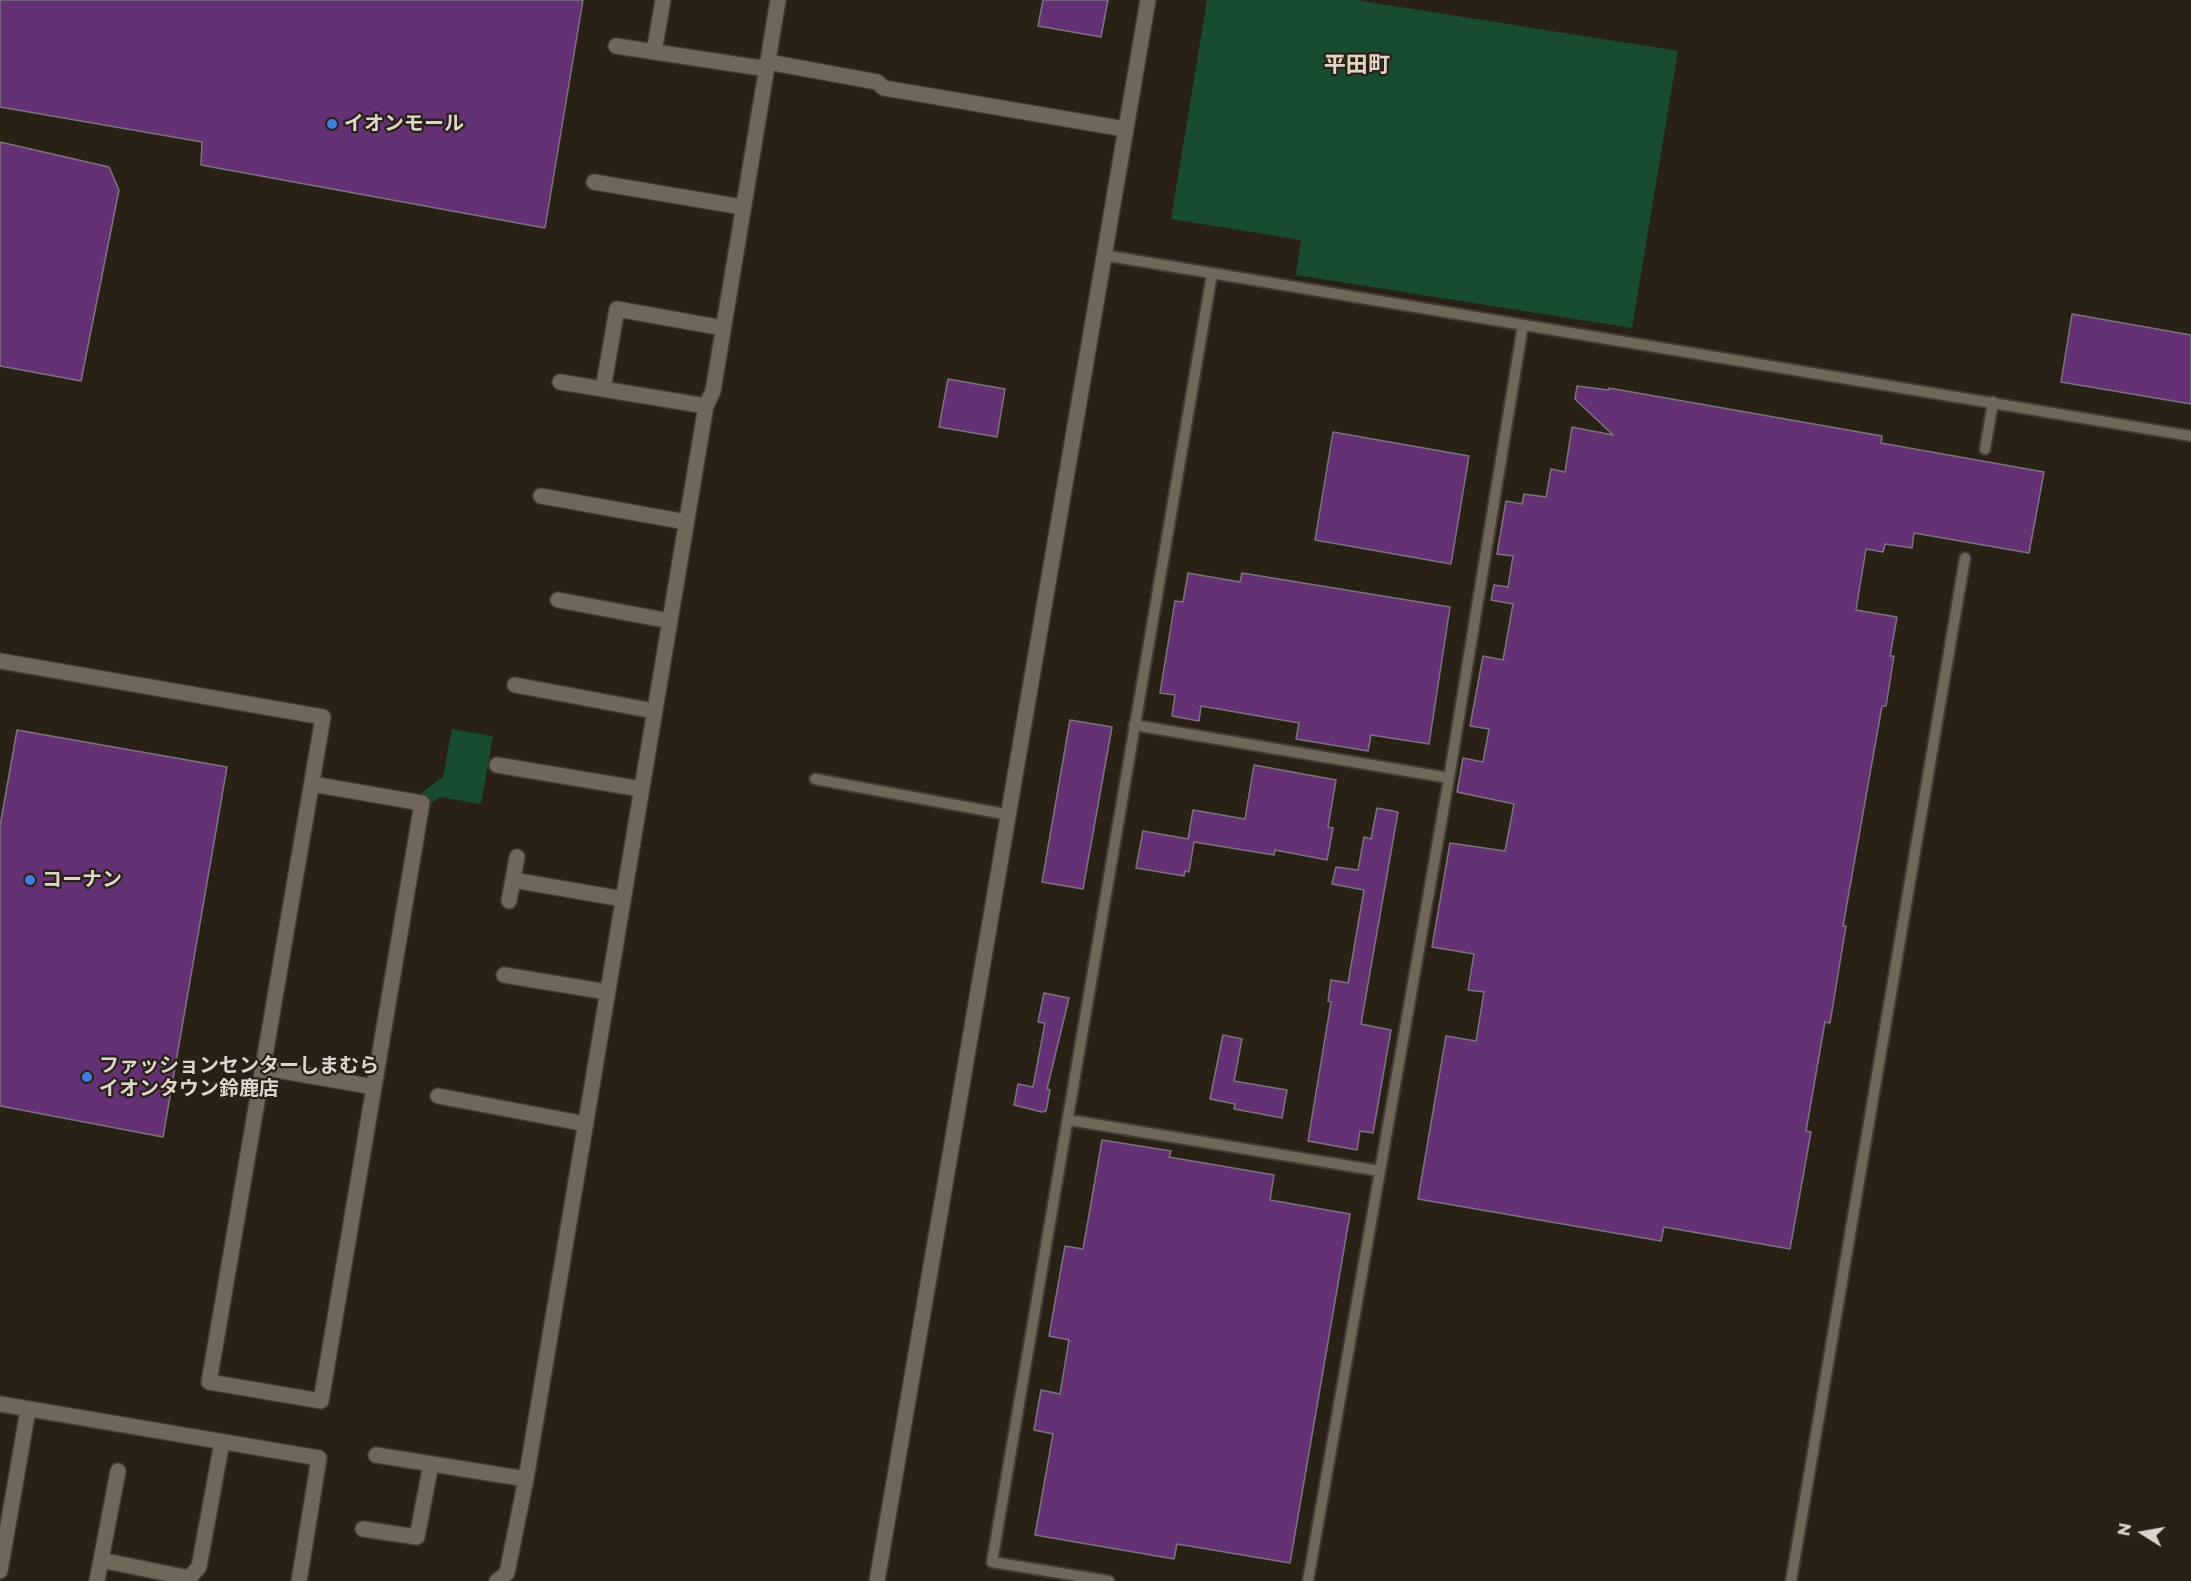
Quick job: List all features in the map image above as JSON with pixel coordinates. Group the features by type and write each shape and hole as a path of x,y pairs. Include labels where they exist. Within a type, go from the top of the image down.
{"street":[{"path":"654,52 663,0"},
{"path":"497,1581 507,1573 525,1479 706,406 713,391 778,0"},
{"path":"877,1581 1148,0"},
{"path":"616,46 767,65 877,82 884,88 1125,129"},
{"path":"594,182 742,207"},
{"path":"603,389 617,309 723,328"},
{"path":"560,382 706,406"},
{"path":"542,496 687,522"},
{"path":"558,600 670,621"},
{"path":"0,661 323,717 265,1068 209,1382 321,1401 422,803 312,784"},
{"path":"515,685 654,711"},
{"path":"497,765 641,789"},
{"path":"509,901 518,857"},
{"path":"513,880 622,899"},
{"path":"504,975 608,992"},
{"path":"265,1068 374,1087"},
{"path":"438,1096 586,1124"},
{"path":"0,1404 319,1458 298,1581"},
{"path":"0,1571 28,1410"},
{"path":"101,1560 189,1578 198,1567 222,1442"},
{"path":"376,1455 525,1479"},
{"path":"363,1529 417,1537 430,1464"},
{"path":"97,1581 118,1471"}],"lane":[{"path":"1103,255 2191,436"},
{"path":"1108,1581 992,1562 1212,274"},
{"path":"1308,1581 1449,778 1523,326"},
{"path":"1985,450 1993,402"},
{"path":"1791,1581 1965,558"},
{"path":"1134,725 1449,778"},
{"path":"815,779 1010,815"},
{"path":"1069,1120 1380,1171"}],"green space":[{"path":"1207,0 1356,0 1678,51 1632,328 1296,275 1301,240 1171,219"},
{"path":"452,729 493,736 481,804 440,797 430,804 421,793 443,777"}],"building":[{"name":"イオンモール","path":"0,0 583,0 545,228 201,165 202,142 0,107"},
{"path":"1043,0 1108,0 1101,37 1038,26"},
{"path":"0,142 109,167 119,190 81,381 0,366"},
{"path":"2072,314 2191,335 2191,404 2061,382"},
{"path":"948,379 1005,389 997,437 939,427"},
{"path":"1577,386 1609,390 1609,388 1882,436 1881,443 2044,472 2029,553 1914,533 1912,548 1885,544 1883,552 1866,549 1856,610 1897,617 1890,656 1894,656 1886,706 1882,706 1843,926 1846,926 1830,1023 1825,1022 1806,1131 1811,1132 1790,1249 1664,1227 1661,1241 1418,1199 1446,1036 1476,1041 1484,992 1468,990 1474,954 1432,947 1450,843 1505,851 1514,804 1457,792 1463,758 1483,762 1489,729 1470,726 1483,656 1503,660 1513,604 1491,600 1494,585 1508,587 1513,556 1497,554 1506,501 1522,504 1524,494 1546,497 1551,469 1565,472 1572,427 1613,435 1575,399"},
{"path":"1333,432 1469,456 1451,564 1315,540"},
{"path":"1188,573 1240,582 1242,573 1450,607 1429,744 1371,735 1368,751 1296,739 1299,723 1201,706 1199,721 1172,716 1175,695 1160,693 1175,601 1183,602"},
{"path":"1070,720 1112,727 1083,889 1042,882"},
{"path":"17,730 227,767 163,1137 0,1106 0,826"},
{"path":"1254,765 1336,780 1328,827 1333,828 1327,860 1275,850 1274,855 1194,842 1189,872 1185,871 1184,876 1136,868 1143,831 1188,839 1193,810 1245,819"},
{"path":"1377,808 1398,812 1361,1024 1391,1030 1373,1133 1360,1131 1357,1150 1308,1141 1331,1002 1328,1001 1331,980 1348,983 1364,890 1332,884 1336,867 1358,870 1364,837 1371,839"},
{"path":"1044,993 1069,998 1047,1089 1050,1090 1046,1111 1042,1112 1014,1105 1018,1084 1033,1087 1045,1023 1038,1022"},
{"path":"1223,1035 1242,1039 1234,1081 1287,1090 1282,1118 1234,1109 1235,1104 1210,1099"},
{"path":"1102,1140 1171,1151 1169,1157 1274,1175 1270,1200 1350,1214 1290,1563 1177,1544 1174,1559 1035,1535 1053,1434 1034,1430 1041,1390 1060,1394 1069,1340 1049,1336 1065,1246 1083,1249"}],"place":[{"name":"イオンモール","path":"332,124"},
{"name":"コーナン","path":"30,880"},
{"name":"ファッションセンターしまむら イオンタウン鈴鹿店","path":"87,1077"}],"district":[{"name":"平田町","path":"1357,66"}]}
